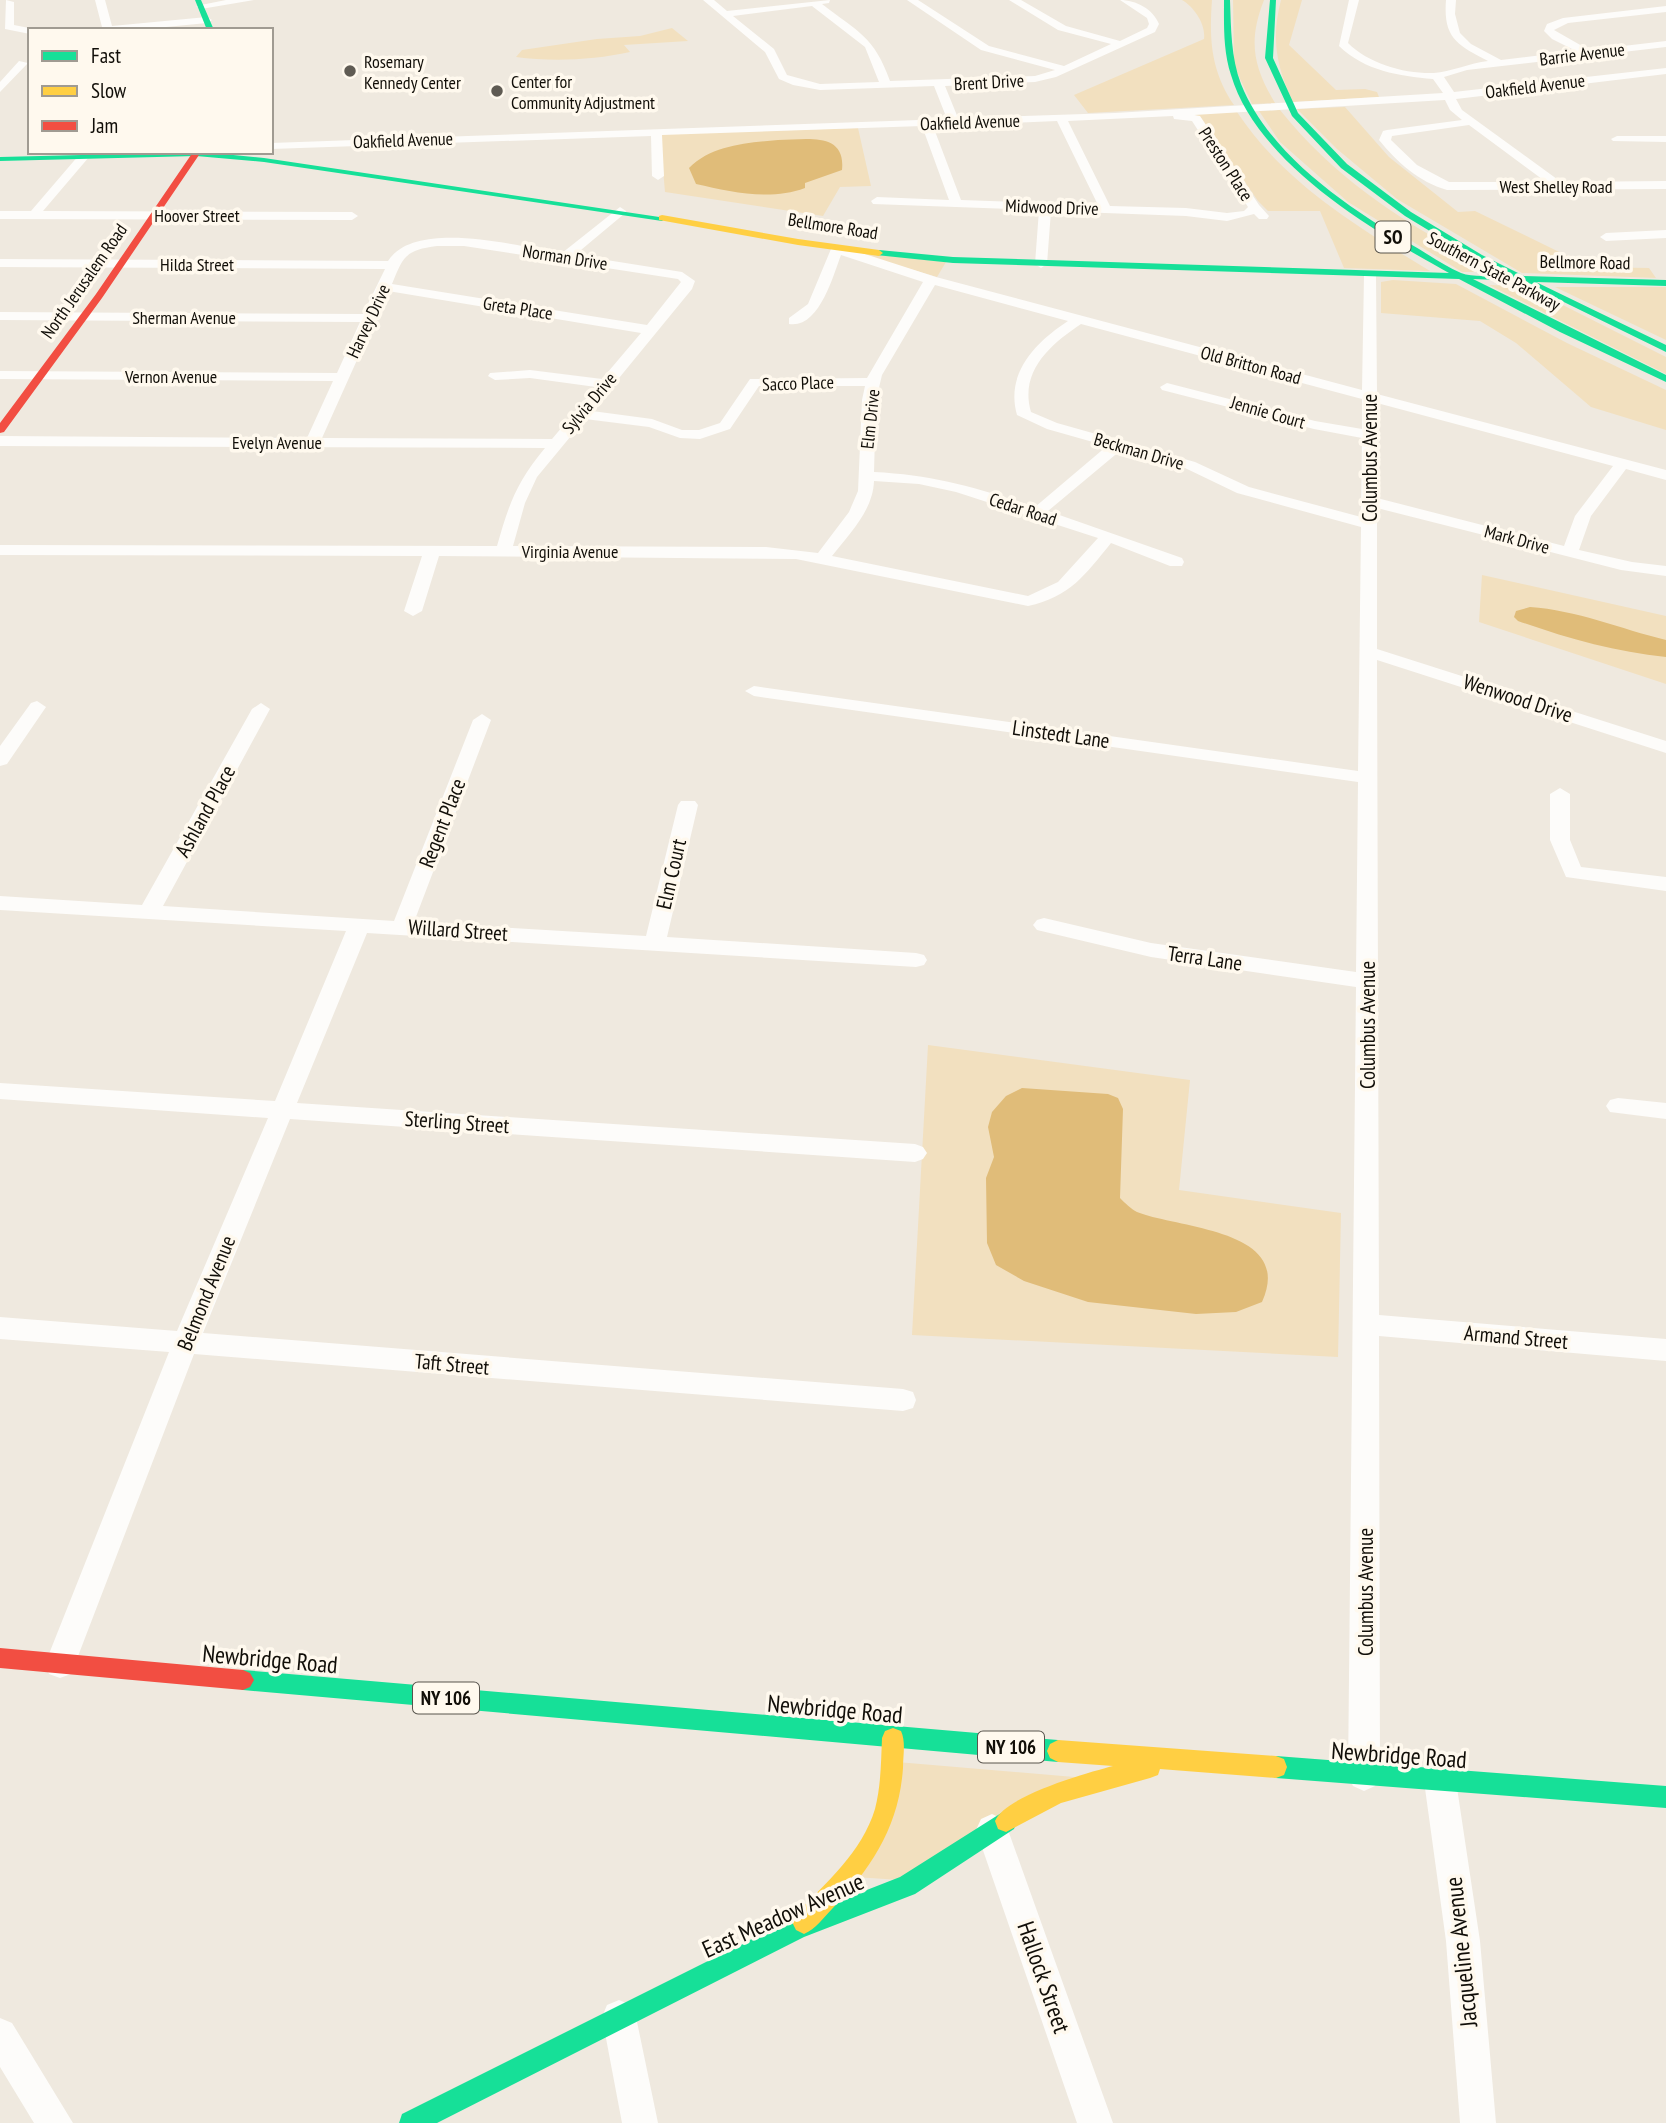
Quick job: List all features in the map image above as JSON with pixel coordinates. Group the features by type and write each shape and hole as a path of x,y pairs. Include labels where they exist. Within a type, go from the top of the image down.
{"main road":[{"name":"Southern State Parkway","path":"1227,0 1226,46 1241,94 1279,148 1324,189 1423,256 1503,299 1666,379"},
{"name":"Southern State Parkway","path":"1273,0 1267,17 1266,45 1273,76 1292,111 1343,166 1393,204 1455,242 1666,348"},
{"name":"Bellmore Road","path":"0,159 136,154"},
{"name":"North Jerusalem Road","path":"0,430 84,317 196,154"},
{"name":"Bellmore Road","path":"205,154 364,173 620,211 781,237 837,249 953,260 1666,283"},
{"name":"Newbridge Road","path":"0,1658 893,1738 1666,1797"},
{"path":"798,1928 837,1886 873,1840 884,1817 893,1738"},
{"name":"East Meadow Avenue","path":"411,2123 798,1928 907,1886 1034,1802 1069,1788 1175,1761"}],"street":[{"path":"100,0 108,28"},
{"path":"114,28 204,14 249,0"},
{"name":"Brent Drive","path":"708,0 770,51 783,78 805,85 886,86 1025,81 1052,75 1151,30 1154,24 1151,16 1125,0"},
{"path":"725,14 830,0"},
{"path":"912,0 985,48 1064,69"},
{"path":"1014,0 1062,29 1121,44"},
{"path":"1354,0 1343,44 1353,56 1377,66 1436,76 1446,86 1452,107 1559,187"},
{"path":"1451,0 1449,20 1452,33 1467,46 1499,63"},
{"path":"9,2 9,27 28,31"},
{"path":"814,3 869,45 876,56 886,86"},
{"path":"1587,53 1556,37 1549,31 1551,26 1566,20 1666,9"},
{"name":"Barrie Avenue","path":"1436,76 1499,63 1666,44"},
{"path":"0,89 21,63"},
{"name":"Oakfield Avenue","path":"273,146 954,123 1216,111 1451,96 1666,71"},
{"path":"1646,74 1666,84"},
{"path":"939,84 954,123"},
{"name":"Preston Place","path":"1115,116 1196,118 1254,207"},
{"path":"1061,119 1106,209"},
{"name":"West Shelley Road","path":"1471,122 1387,133 1385,140 1403,160 1432,181 1447,186 1666,185"},
{"path":"927,124 956,204"},
{"path":"656,132 658,176"},
{"path":"1617,139 1666,139"},
{"path":"34,215 76,155"},
{"name":"Midwood Drive","path":"877,201 1106,209 1264,222 1264,216 1254,207"},
{"path":"1041,264 1045,207"},
{"path":"565,257 620,211"},
{"name":"Hoover Street","path":"0,215 352,216"},
{"path":"1606,237 1666,234"},
{"name":"Norman Drive","path":"456,241 673,274"},
{"name":"Harvey Drive","path":"313,442 396,258 402,252 418,245 456,241"},
{"path":"794,321 814,306 837,249"},
{"name":"Old Britton Road","path":"837,249 931,280 1666,475"},
{"name":"Hilda Street","path":"0,263 394,265"},
{"name":"Sylvia Drive","path":"504,551 523,487 555,444 687,286 686,279 673,274"},
{"name":"Columbus Avenue","path":"1364,1775 1370,275"},
{"name":"Elm Drive","path":"822,559 857,513 866,491 869,400 874,382 931,280"},
{"name":"Greta Place","path":"385,287 650,330"},
{"name":"Sherman Avenue","path":"0,316 369,318"},
{"name":"Beckman Drive","path":"1080,319 1045,343 1035,354 1022,384 1020,406 1024,415 1036,421 1190,465 1243,490 1369,512"},
{"path":"495,376 530,374 605,384"},
{"name":"Vernon Avenue","path":"0,375 342,377"},
{"name":"Sacco Place","path":"581,414 652,424 680,434 700,435 725,426 755,382 874,382"},
{"name":"Jennie Court","path":"1167,387 1314,425 1370,435"},
{"name":"Evelyn Avenue","path":"0,441 555,444"},
{"path":"1037,513 1118,445"},
{"path":"1570,552 1583,516 1622,464"},
{"name":"Cedar Road","path":"866,476 936,482 1108,536 1176,562"},
{"name":"Mark Drive","path":"1369,512 1435,516 1570,552 1666,571"},
{"name":"Virginia Avenue","path":"0,550 766,552 822,559 1028,601 1042,600 1059,592 1108,536"},
{"path":"412,611 432,551"},
{"name":"Wenwood Drive","path":"1369,652 1666,747"},
{"name":"Linstedt Lane","path":"754,691 1368,778"},
{"path":"0,760 37,707"},
{"name":"Ashland Place","path":"149,912 261,709"},
{"name":"Regent Place","path":"402,926 482,720"},
{"path":"1560,794 1560,839 1573,872 1666,884"},
{"name":"Elm Court","path":"655,943 688,805"},
{"name":"Willard Street","path":"0,903 916,960"},
{"name":"Belmond Avenue","path":"60,1664 186,1342 360,924"},
{"name":"Terra Lane","path":"1044,925 1151,950 1367,981"},
{"name":"Sterling Street","path":"0,1091 915,1153"},
{"path":"1618,1106 1666,1111"},
{"name":"Armand Street","path":"1366,1324 1666,1350"},
{"name":"Taft Street","path":"0,1328 903,1400"},
{"name":"Jacqueline Avenue","path":"1440,1781 1463,1945 1471,2077 1478,2123"},
{"name":"Hallock Street","path":"992,1830 1095,2123"},
{"path":"619,2017 640,2123"},
{"path":"0,2035 55,2123"}],"shaded area":[{"path":"1182,0 1212,0 1213,55 1220,80 1234,105 1088,113 1074,95 1204,39 1198,16"},
{"path":"1233,0 1264,0 1256,28 1255,53 1262,77 1275,103 1252,104 1234,66"},
{"path":"1281,0 1302,0 1289,45 1336,90 1365,89 1377,92 1379,97 1293,102 1277,52 1276,27"},
{"path":"672,28 688,41 624,45 630,52 588,58 558,60 516,57 522,50 640,36"},
{"path":"1345,107 1389,157 1458,212 1475,211 1590,267 1649,268 1656,278 1522,273 1397,199 1337,149 1297,109"},
{"path":"1280,110 1328,161 1381,204 1409,223 1500,272 1462,272 1348,202 1280,142 1259,111"},
{"path":"1237,112 1277,161 1324,202 1430,271 1344,268 1320,211 1268,211 1258,201 1201,118 1193,114"},
{"path":"858,128 871,186 840,187 823,216 665,192 660,134"},
{"path":"812,139 831,143 842,158 842,170 805,183 805,188 764,195 696,184 689,168 708,154 719,150 778,140"},
{"path":"853,252 946,262 937,277"},
{"path":"1393,280 1456,284 1567,343 1666,390 1666,430 1591,407 1516,343 1480,321 1381,313 1381,282"},
{"path":"1489,285 1525,286 1666,357 1666,374"},
{"path":"1555,287 1666,287 1666,340"},
{"path":"1482,575 1666,616 1666,684 1479,622"},
{"path":"1530,607 1581,616 1666,640 1666,657 1591,644 1518,621 1514,617 1516,611"},
{"path":"928,1045 1190,1080 1179,1190 1341,1213 1338,1357 912,1335"},
{"path":"1022,1088 1108,1094 1118,1098 1123,1109 1120,1198 1137,1212 1228,1236 1248,1246 1262,1260 1268,1278 1262,1302 1236,1312 1196,1314 1088,1302 1024,1281 996,1265 987,1243 986,1178 994,1157 988,1127 992,1112 1006,1096"},
{"path":"897,1762 1086,1778 901,1880 854,1877"}],"traffic: fast":[{"path":"198,0 210,28"},
{"path":"1227,0 1229,50 1238,87 1263,128 1312,180 1369,223 1431,260 1537,317 1666,379"},
{"path":"1273,0 1269,58 1295,114 1344,166 1408,214 1479,257 1666,349"},
{"path":"0,159 196,154 264,160 662,218"},
{"path":"879,253 953,260 1666,283"},
{"path":"243,1680 1058,1751"},
{"path":"1276,1767 1666,1797"},
{"path":"411,2123 798,1928 907,1886 1006,1821"}],"traffic: slow":[{"path":"662,218 879,253"},
{"path":"804,1922 841,1884 863,1856 881,1825 889,1791 893,1738"},
{"path":"1058,1751 1276,1767"},
{"path":"1006,1821 1058,1794 1150,1767"}],"traffic: jam":[{"path":"0,430 99,296 196,154"},
{"path":"0,1658 243,1680"}],"place":[{"name":"Rosemary Kennedy Center","path":"350,71"},
{"name":"Center for Community Adjustment","path":"497,91"}]}
